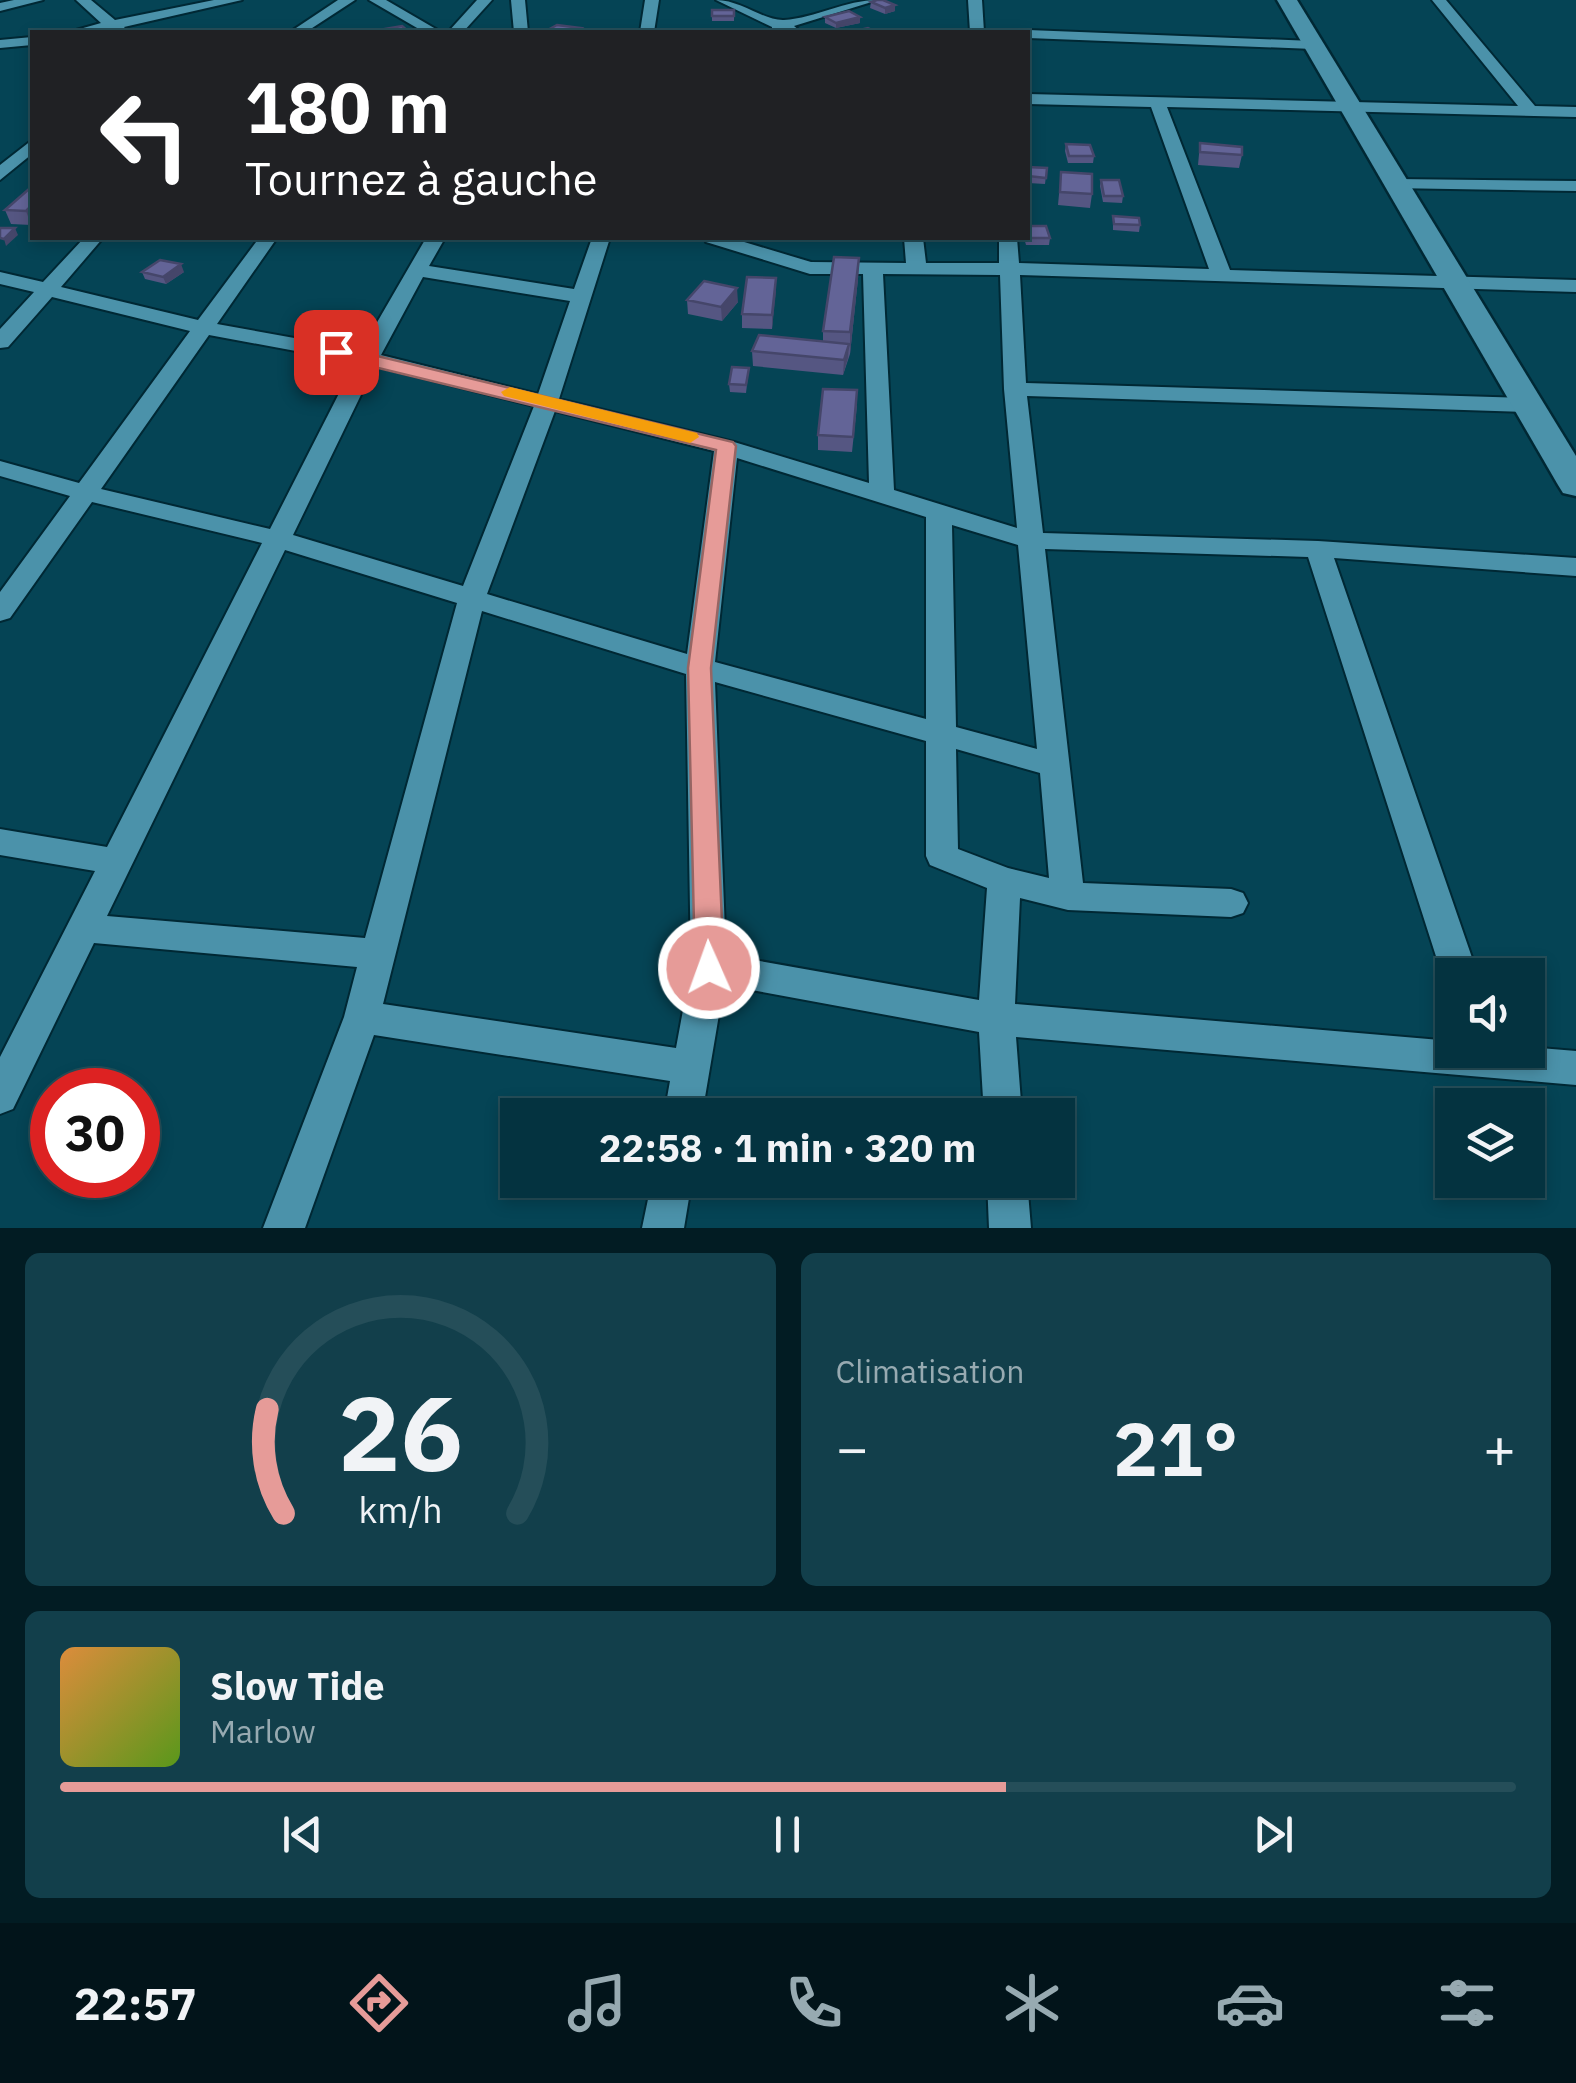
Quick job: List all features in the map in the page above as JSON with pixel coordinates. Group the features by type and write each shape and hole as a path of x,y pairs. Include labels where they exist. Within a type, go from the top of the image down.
{"street":[{"path":"0,7 36,0"},
{"path":"83,0 117,29 236,0"},
{"path":"301,30 348,0"},
{"path":"376,0 430,30"},
{"path":"457,30 485,0"},
{"path":"518,0 521,30"},
{"path":"646,30 652,0"},
{"path":"723,0 784,30 871,0"},
{"path":"975,0 977,30"},
{"path":"1287,0 1576,485"},
{"path":"1439,0 1530,110"},
{"path":"1030,34 1313,44"},
{"path":"2,47 30,41"},
{"path":"1030,99 1576,112"},
{"path":"1156,101 1222,276"},
{"path":"0,145 30,149"},
{"path":"0,175 30,150"},
{"path":"1396,184 1576,186"},
{"path":"0,342 92,240"},
{"path":"0,612 267,240"},
{"path":"0,1096 368,358 434,240"},
{"path":"284,1228 362,1017 472,598 548,402 599,240"},
{"path":"737,240 810,268 1011,268 1576,286"},
{"path":"914,240 917,271"},
{"path":"1008,240 1015,389 1068,896"},
{"path":"417,270 584,297"},
{"path":"872,270 882,497"},
{"path":"0,278 204,328 368,358 726,446 882,497 1033,540 1318,549 1576,567"},
{"path":"1015,389 1528,405"},
{"path":"686,1098 709,968 700,668 726,446"},
{"path":"0,468 278,539 700,668 1054,765"},
{"path":"940,514 942,856 1004,881 1068,896 1231,903"},
{"path":"1318,549 1454,958"},
{"path":"0,842 118,862"},
{"path":"1001,1098 996,1020 1004,881"},
{"path":"86,928 379,954"},
{"path":"709,968 996,1020 1435,1052"},
{"path":"362,1017 692,1067"},
{"path":"1545,1064 1576,1068"},
{"path":"663,1228 669,1198"},
{"path":"1008,1198 1010,1228"}],"building":[{"path":"871,2 895,5 885,8"},
{"path":"712,10 734,10 734,16 712,16"},
{"path":"849,11 860,17 836,23 825,17"},
{"path":"557,25 581,28 578,30 548,30"},
{"path":"1200,143 1242,147 1242,155 1200,152"},
{"path":"1066,144 1090,145 1094,156 1069,156"},
{"path":"1030,167 1047,168 1046,178 1030,176"},
{"path":"1061,172 1092,174 1092,194 1060,192"},
{"path":"1101,180 1119,180 1123,196 1104,196"},
{"path":"30,189 30,207 26,211 5,210"},
{"path":"1113,216 1139,218 1140,225 1114,224"},
{"path":"1030,226 1046,226 1050,238 1030,238"},
{"path":"0,228 15,228 4,239 0,238"},
{"path":"834,257 859,258 850,332 823,331"},
{"path":"160,260 181,264 163,277 142,272"},
{"path":"747,277 776,278 772,315 742,314"},
{"path":"704,281 737,288 721,307 687,300"},
{"path":"759,335 849,344 844,360 752,351"},
{"path":"732,367 749,368 746,385 729,384"},
{"path":"823,389 857,390 853,437 818,435"}],"slow traffic":[{"path":"510,392 690,437"}],"route":[{"path":"336,352 726,446 700,668 709,968"}]}
